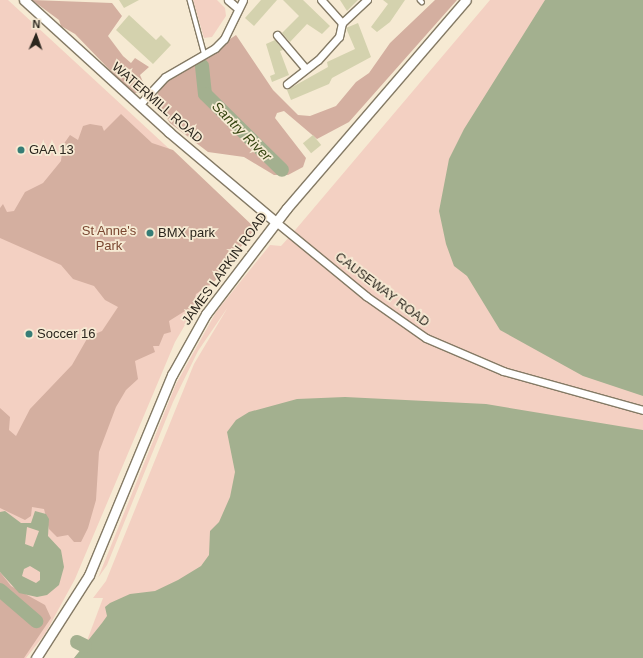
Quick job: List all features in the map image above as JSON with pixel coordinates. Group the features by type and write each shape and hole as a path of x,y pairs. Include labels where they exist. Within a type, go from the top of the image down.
{"main road":[{"name":"WATERMILL ROAD","path":"24,0 139,106 276,222"},
{"name":"JAMES LARKIN ROAD","path":"36,658 88,575 183,354 216,299 276,222 466,0"}],"street":[{"path":"228,0 236,7"},
{"path":"139,106 165,77 224,39 236,7 243,0"},
{"path":"321,0 342,22"},
{"path":"287,84 334,45 342,22 368,0"},
{"path":"277,35 305,68"},
{"name":"CAUSEWAY ROAD","path":"276,222 366,296 426,338 503,372 643,410"}],"lane":[{"path":"190,0 204,52"}],"green space":[{"name":"St Anne's Park","path":"0,0 8,0 255,228 202,296 175,342 75,579 45,634 26,658 0,658"},
{"path":"32,0 112,3 122,16 108,36 123,56 131,63 135,58 149,67 140,75 146,89 133,94 75,34 61,26 59,20"},
{"path":"193,0 217,0 225,8 226,16 212,37 204,38"},
{"path":"435,0 457,0 349,122 317,139 284,111 277,113 275,118 306,158 303,167 288,175 274,175 244,157 208,152 170,123 156,102 159,87 236,35 273,90 298,115 310,116 336,106 356,82 369,73 390,43"},
{"path":"490,0 643,0 643,658 74,658 85,646 103,598 93,598 106,581 194,364 228,307 198,351 173,402 107,565 98,578 176,384 216,312 270,245 281,246 291,235"},
{"path":"121,114 152,143 173,150 255,228 215,281 196,294 193,306 169,321 171,332 164,334 159,346 153,346 155,352 135,361 138,379 126,390 116,407 99,452 96,500 88,528 81,542 74,542 68,535 57,537 49,529 44,509 32,507 31,516 25,520 0,508 0,408 10,417 9,430 16,436 30,409 72,365 88,337 102,331 118,307 105,300 94,286 73,279 61,265 0,238 0,208 3,204 7,212 14,211 25,192 43,183 61,161 63,145 70,135 78,140 83,126 90,124 102,126 104,131"},
{"path":"0,572 11,586 45,605 51,618 24,658 0,658"}],"shaded area":[{"path":"545,0 643,0 643,396 583,376 500,330 467,276 454,266 446,244 439,211 449,159 464,129"},
{"path":"345,397 486,404 643,430 643,658 74,658 107,616 105,607 110,603 130,594 155,591 178,580 201,566 209,555 210,531 219,522 230,497 235,472 227,432 236,420 249,412 297,399"},
{"path":"5,511 21,523 31,523 35,511 46,514 49,519 48,536 61,550 64,567 59,585 47,595 37,597 19,593 0,572 0,512","holes":["27,527 39,531 33,547 25,544","30,566 40,572 40,580 36,583 22,576 24,569"]}],"building":[{"path":"119,0 139,0 124,8"},
{"path":"261,0 277,0 254,26 245,18"},
{"path":"283,0 303,0 330,26 322,34 307,24 290,42 282,33 299,16"},
{"path":"340,0 358,0 347,11"},
{"path":"383,0 405,0 390,22 377,32 371,27 388,4"},
{"path":"129,15 156,40 161,35 171,45 153,64 116,30"},
{"path":"358,23 371,57 332,78 329,84 291,100 287,90 328,67 327,62 355,49 346,28"},
{"path":"275,40 283,50 280,51 289,75 272,82 270,76 275,74 266,44"},
{"path":"313,135 321,145 311,153 303,143"}],"waterway":[{"name":"Santry River","path":"202,66 205,94 282,170"},
{"path":"0,590 36,621"},
{"path":"77,642 85,646"}],"place":[{"name":"GAA 13","path":"21,150"},
{"name":"BMX park","path":"150,233"},
{"name":"Soccer 16","path":"29,334"}]}
